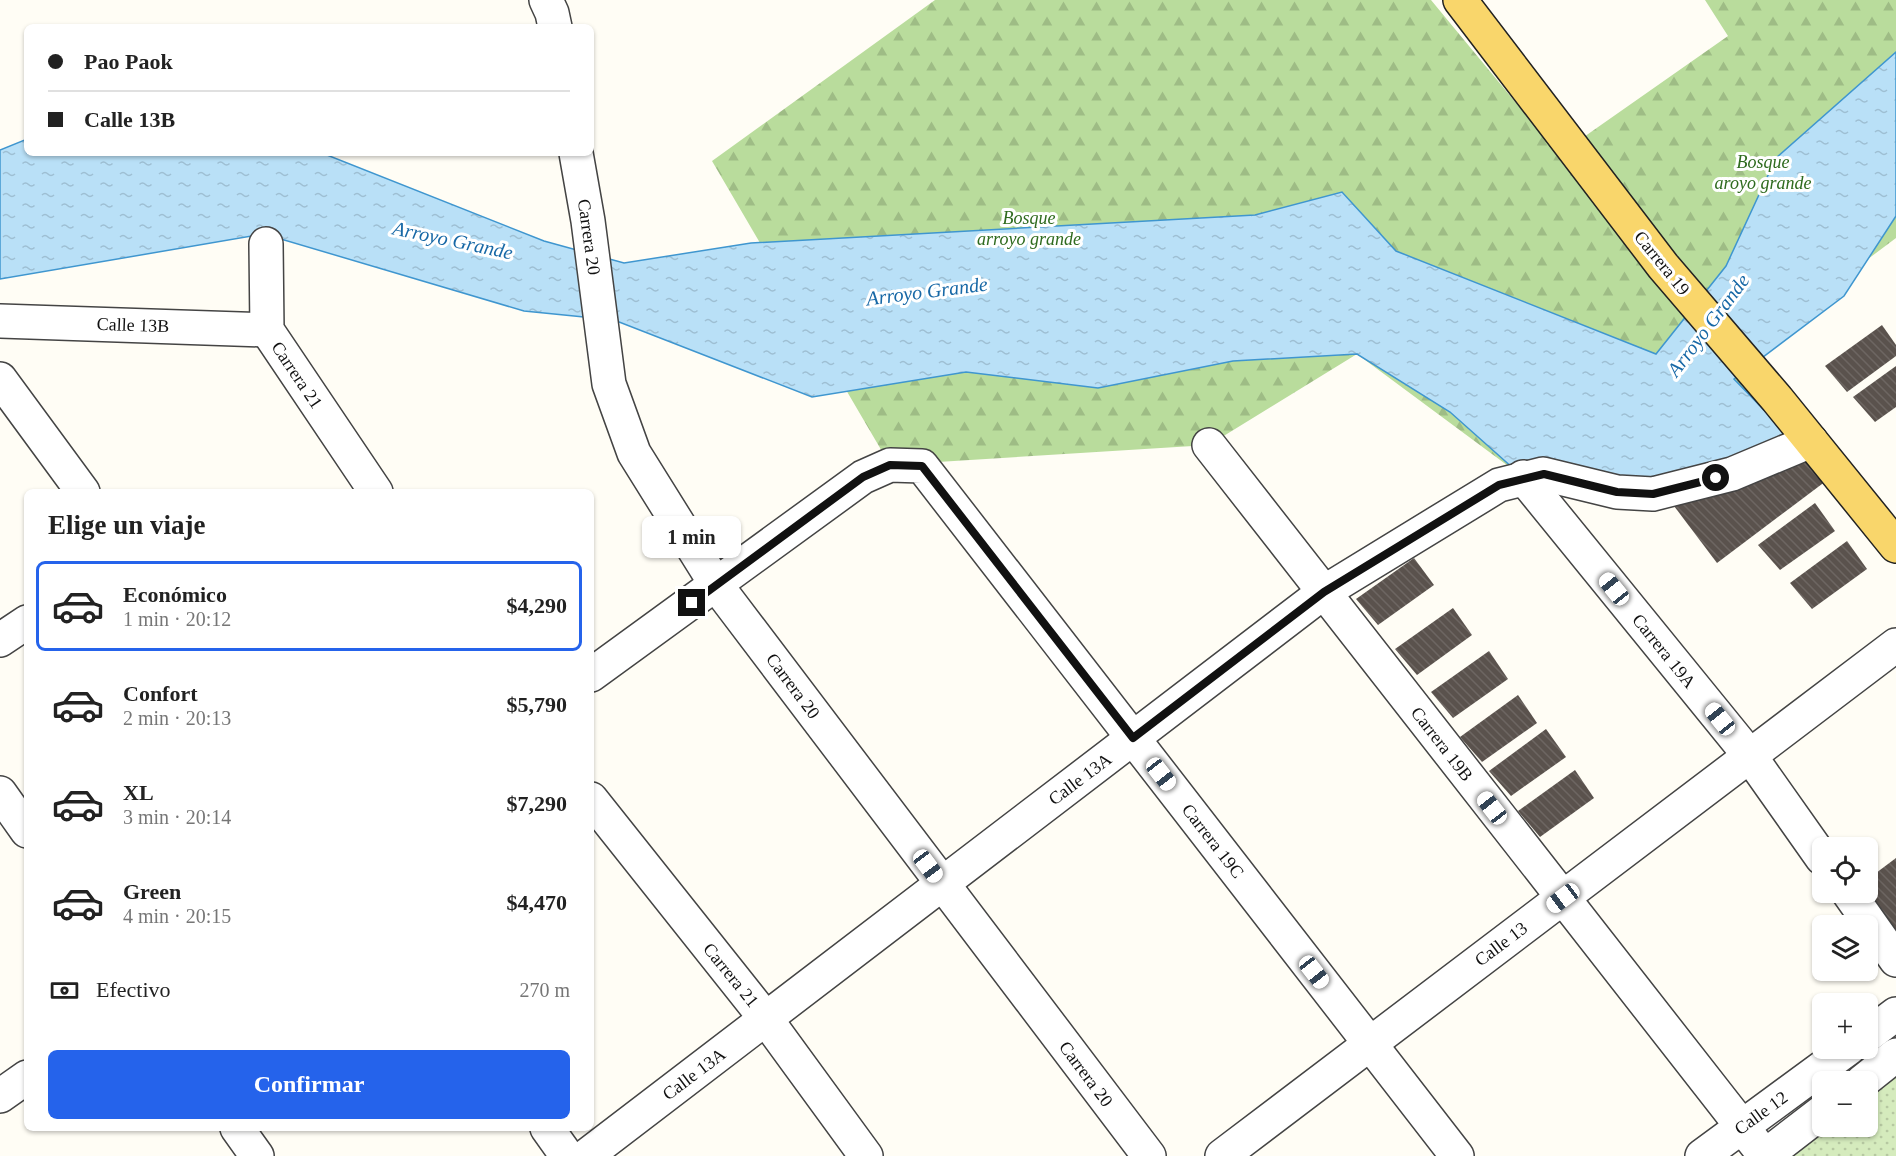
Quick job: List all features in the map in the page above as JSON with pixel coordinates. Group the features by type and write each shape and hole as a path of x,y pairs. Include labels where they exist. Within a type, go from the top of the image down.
{"main road":[{"name":"Carrera 19","path":"1460,0 1662,266 1778,399 1896,546"}],"street":[{"name":"Carrera 20","path":"577,156 588,220 609,384 634,453 717,586 1149,1156"},
{"name":"Carrera 21","path":"266,244 267,330 374,489"},
{"name":"Calle 13B","path":"0,321 267,330"},
{"path":"0,379 81,489"},
{"name":"Calle 13A","path":"586,1156 1324,592 1499,485 1523,477 1544,474 1617,492 1653,494 1732,474 1811,441"},
{"name":"Carrera 19B","path":"1209,445 1765,1156"},
{"name":"Carrera 19C","path":"717,586 863,477 890,465 922,466 1457,1156"},
{"name":"Carrera 19A","path":"1523,477 1750,756 1812,844"},
{"path":"594,673 717,586"},
{"path":"0,640 24,624"},
{"name":"Calle 13","path":"1222,1156 1896,645"},
{"path":"0,792 24,827"},
{"name":"Carrera 21","path":"594,803 766,1019 866,1156"},
{"path":"1856,903 1896,960"},
{"path":"1878,1028 1896,1014"},
{"path":"1876,1071 1896,1055"},
{"name":"Calle 12","path":"1702,1156 1834,1059"},
{"path":"0,1096 24,1079"},
{"name":"Calle 12","path":"1765,1156 1812,1120"},
{"path":"239,1131 257,1156"},
{"path":"549,1131 567,1156"}],"green space":[{"name":"Bosque arroyo grande","path":"935,0 1431,0 1791,436 1523,477 1357,354 1209,445 890,465 712,161"},
{"name":"Bosque aroyo grande","path":"1705,0 1896,0 1896,238 1740,355 1571,146 1728,36"},
{"path":"1896,1077 1896,1156 1790,1156 1816,1137 1878,1137 1878,1090"}],"water":[{"name":"Arroyo Grande","path":"1896,52 1896,216 1844,296 1734,379 1799,446 1684,485 1523,477 1450,412 1357,354 1233,361 1098,388 966,372 812,397 614,320 524,311 264,234 0,279 0,150 24,140 24,156 330,156 544,241 624,263 751,243 1255,215 1342,192 1396,251 1656,354 1726,266 1776,158"}],"building":[{"path":"1882,325 1896,345 1896,356 1847,392 1825,366"},
{"path":"1896,366 1896,407 1875,422 1853,397"},
{"path":"1805,454 1826,481 1717,563 1671,502"},
{"path":"1815,503 1835,531 1780,570 1758,545"},
{"path":"1847,541 1867,569 1812,609 1790,583"},
{"path":"1414,558 1434,585 1378,625 1356,599"},
{"path":"1453,608 1472,635 1417,675 1395,649"},
{"path":"1489,651 1508,679 1453,718 1431,692"},
{"path":"1518,695 1537,723 1482,762 1460,737"},
{"path":"1546,729 1566,757 1511,796 1489,771"},
{"path":"1575,770 1594,798 1540,837 1518,811"},
{"path":"1896,858 1896,944 1874,903 1878,903 1878,872"}],"route":[{"path":"692,603 863,477 890,465 922,466 1133,738 1324,592 1499,485 1523,477 1544,474 1617,492 1653,494 1716,478"}]}
